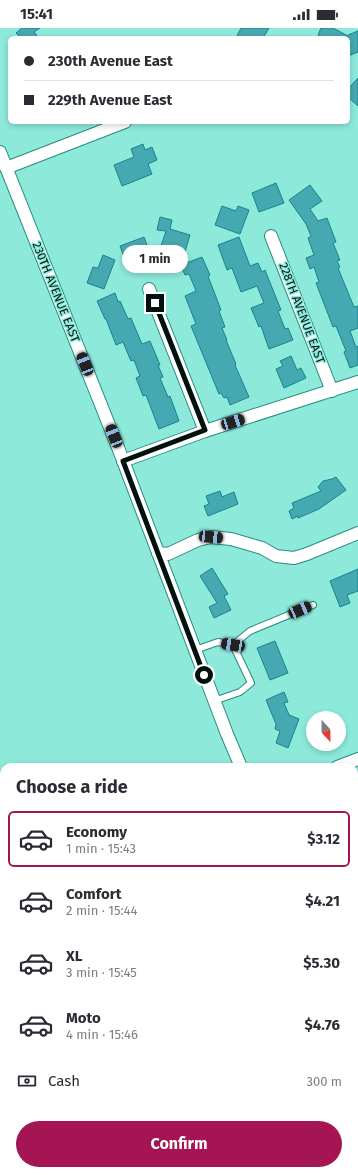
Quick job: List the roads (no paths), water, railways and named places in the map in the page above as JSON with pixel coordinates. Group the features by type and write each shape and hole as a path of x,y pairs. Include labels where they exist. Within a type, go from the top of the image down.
{"street":[{"path":"6,168 120,124"},
{"name":"230TH AVENUE EAST","path":"0,152 123,461 214,701 239,763"},
{"name":"228TH AVENUE EAST","path":"271,236 332,391"},
{"path":"150,289 205,430"},
{"path":"123,461 205,430 358,382"},
{"path":"158,553 168,554 198,540 211,537 231,539 262,548 276,556 294,558 358,533"},
{"path":"348,763 358,759"}],"lane":[{"path":"233,645 250,631 313,605"},
{"path":"195,650 218,642 233,645"},
{"path":"214,701 240,692 251,683 233,645"}]}
